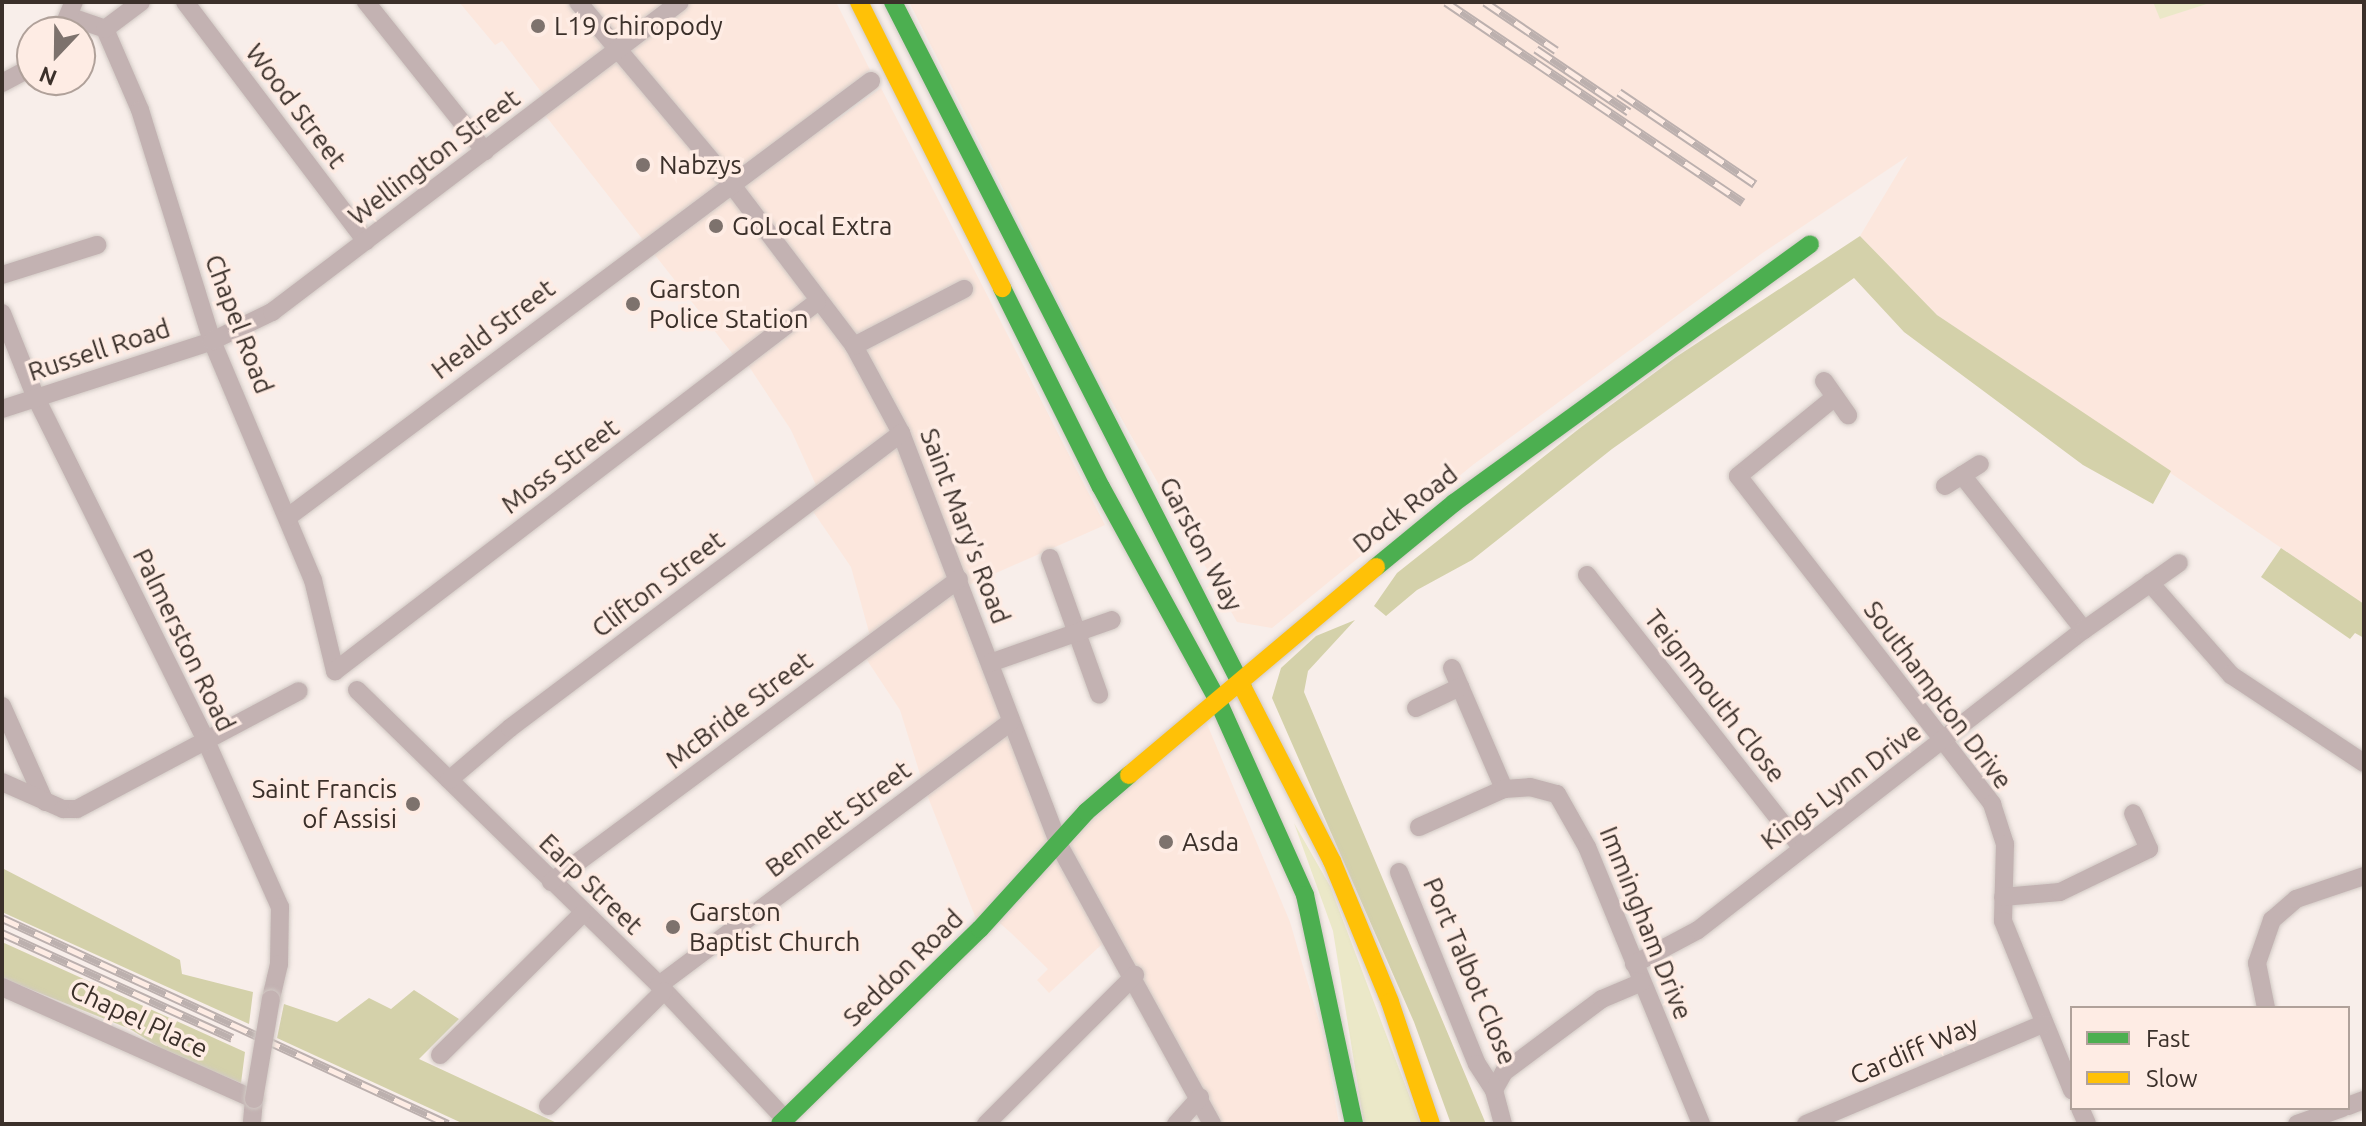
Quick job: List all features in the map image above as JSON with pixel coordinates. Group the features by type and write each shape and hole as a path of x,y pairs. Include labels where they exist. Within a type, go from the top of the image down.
{"main road":[{"path":"859,2 1101,487 1217,699 1305,895 1354,1124"},
{"name":"Garston Way","path":"893,2 1106,424 1242,677 1332,861 1390,1002 1431,1124"},
{"name":"Dock Road","path":"1060,847 1086,812 1242,677 1454,503 1810,244"},
{"name":"Seddon Road","path":"782,1122 1060,847"}],"street":[{"path":"96,26 105,29 141,2"},
{"name":"Wood Street","path":"185,2 366,241"},
{"path":"366,2 485,151"},
{"name":"Saint Mary's Road","path":"578,2 732,185 817,302 854,346 901,433 1060,847 1135,975 1212,1124"},
{"name":"Wellington Street","path":"212,341 272,312 680,2"},
{"name":"Chapel Road","path":"105,29 140,110 212,341 313,580 335,671"},
{"name":"Heald Street","path":"288,517 871,81"},
{"path":"2,275 97,245"},
{"path":"854,346 964,289"},
{"name":"Moss Street","path":"335,671 817,302"},
{"name":"Palmerston Road","path":"2,313 36,398 206,741 280,907 279,964 254,1099"},
{"name":"Russell Road","path":"2,409 212,341"},
{"path":"1824,381 1848,415"},
{"name":"Southampton Drive","path":"1835,397 1738,476 1992,804 2005,844 2003,921 2015,960 2070,1085"},
{"name":"Clifton Street","path":"449,780 510,728 901,433"},
{"path":"1945,486 1980,464"},
{"path":"1962,475 2084,630"},
{"path":"1050,558 1099,694"},
{"name":"Kings Lynn Drive","path":"1634,964 1698,930 2084,630 2179,563"},
{"name":"Teignmouth Close","path":"1587,575 1802,848"},
{"name":"McBride Street","path":"551,882 959,579"},
{"path":"2150,583 2231,675 2364,763"},
{"path":"990,663 1112,620"},
{"path":"1452,668 1504,789"},
{"path":"1416,708 1460,687"},
{"name":"Earp Street","path":"357,690 582,914 662,988 782,1122"},
{"path":"2,782 45,802 77,809 299,691"},
{"path":"2,706 45,802"},
{"name":"Bennett Street","path":"548,1106 662,988 1010,722"},
{"name":"Immingham Drive","path":"1419,827 1504,789 1530,787 1557,794 1568,806 1701,1124"},
{"path":"2003,897 2060,892 2149,849 2133,813"},
{"name":"Port Talbot Close","path":"1399,872 1477,1064 1494,1090 1503,1124"},
{"path":"2266,1006 2257,963 2272,920 2296,899 2364,876"},
{"path":"440,1055 582,914"},
{"path":"986,1124 1135,975"},
{"name":"Port Talbot Close","path":"1494,1090 1504,1072 1564,1025 1602,999 1642,982"},
{"name":"Chapel Place","path":"2,987 254,1099"},
{"name":"Cardiff Way","path":"1806,1124 2043,1024"},
{"path":"1176,1124 1200,1097"},
{"path":"252,1124 254,1099"},
{"path":"2305,1117 2334,1110"}],"shaded area":[{"path":"459,2 836,2 870,70 817,110 830,125 881,88 1105,525 962,588 1060,846 1202,712 1290,922 1326,1045 1339,1124 1212,1124 1111,936 1049,993 1037,980 1048,969 1011,933 993,917 980,929 924,787 900,710 861,651 872,643 851,567 808,504 820,494 791,430 744,359 739,362 541,110 549,102 502,41 495,45"},
{"path":"909,2 2153,2 2161,18 2213,2 2364,2 2364,604 1937,315 1860,236 1908,156 1761,254 1474,464 1272,628 1237,622 1099,379"},
{"path":"2153,2 2213,2 2160,19"},
{"path":"1860,236 1937,315 2171,471 2153,504 2083,465 1904,332 1854,278 1612,449 1472,560 1417,590 1386,616 1374,606 1397,573 1580,428 1676,357"},
{"path":"2281,548 2364,604 2364,638 2355,633 2350,639 2261,577"},
{"path":"1355,620 1308,671 1304,692 1486,1124 1451,1124 1414,1022 1272,698 1281,668 1316,636"},
{"path":"1294,823 1330,886 1420,1124 1364,1124 1333,931"},
{"path":"2,868 180,960 182,974 253,992 249,1024 2,912"},
{"path":"2,942 245,1052 241,1083 170,1054 130,1029 2,978"},
{"path":"414,990 459,1019 419,1059 559,1124 464,1124 277,1038 284,1004 337,1022 369,998 391,1009"}],"railway":[{"path":"1446,2 1743,202"},
{"path":"1485,2 1556,50"},
{"path":"1536,49 1629,112"},
{"path":"1619,92 1755,184"},
{"path":"2,918 448,1124"},
{"path":"2,933 232,1038"}],"traffic: fast":[{"path":"893,2 1243,688"},
{"path":"1376,567 1454,503 1810,244"},
{"path":"1002,288 1101,487 1217,699 1305,895 1354,1124"},
{"path":"780,1124 980,929 1086,812 1129,775"}],"traffic: slow":[{"path":"859,2 1002,288"},
{"path":"1129,775 1376,567"},
{"path":"1243,688 1332,861 1390,1002 1431,1124"}],"place":[{"name":"L19 Chiropody","path":"538,26"},
{"name":"Nabzys","path":"643,165"},
{"name":"GoLocal Extra","path":"716,226"},
{"name":"Garston Police Station","path":"633,304"},
{"name":"Saint Francis of Assisi","path":"413,804"},
{"name":"Asda","path":"1166,842"},
{"name":"Garston Baptist Church","path":"673,927"}]}
